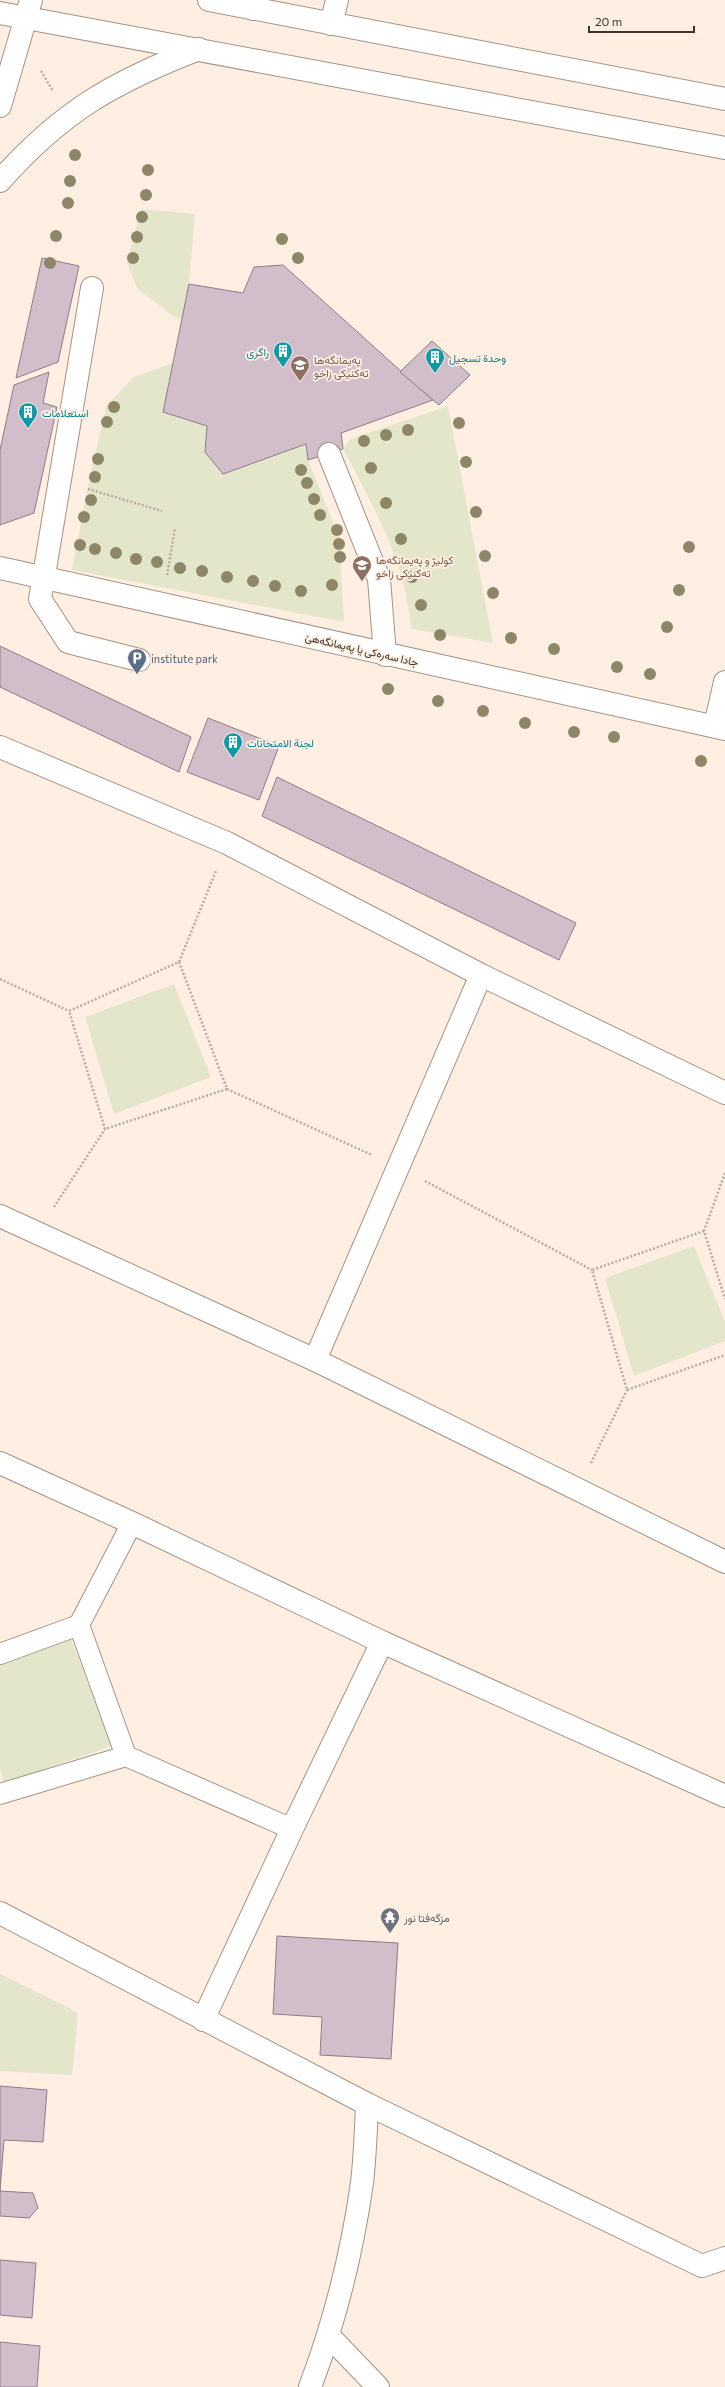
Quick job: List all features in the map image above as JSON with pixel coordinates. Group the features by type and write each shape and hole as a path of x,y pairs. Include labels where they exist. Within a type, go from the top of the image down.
{"street":[{"path":"208,0 246,4 331,24 725,99"},
{"path":"331,24 337,0"},
{"path":"0,12 28,9 199,50 725,148"},
{"path":"0,106 28,9"},
{"path":"0,181 28,150 67,115 108,89 152,67 199,50"},
{"path":"92,288 42,578 40,599 68,642 139,660"},
{"path":"329,454 379,579 385,655"},
{"name":"جادا سه‌ره‌كى يا په‌يمانگه‌هێ","path":"0,568 385,655 720,728"},
{"path":"720,728 725,682"},
{"path":"0,747 227,843 481,975 725,1093"},
{"path":"315,1360 481,975"},
{"path":"0,1216 315,1360 725,1562"},
{"path":"0,1463 132,1523 382,1642 725,1796"},
{"path":"203,2020 292,1829 382,1642"},
{"path":"0,1913 367,2104 702,2266 725,2258"},
{"path":"310,2387 329,2336 349,2260 362,2182 367,2104"},
{"path":"329,2336 378,2387"}],"lane":[{"path":"0,1654 79,1625 132,1523"},
{"path":"79,1625 126,1756"},
{"path":"0,1794 126,1756 292,1829"}],"path":[{"path":"38,66 67,115"},
{"path":"59,481 162,511"},
{"path":"162,604 175,528"},
{"path":"227,843 179,962 227,1089"},
{"path":"69,1011 179,962"},
{"path":"0,979 69,1011 105,1129"},
{"path":"37,1233 105,1129 227,1089 399,1167 592,1270 627,1390 578,1489"},
{"path":"725,1173 704,1231 725,1299"},
{"path":"592,1270 704,1231"},
{"path":"627,1390 725,1355"}],"green space":[{"path":"141,209 195,214 189,284 182,319 174,317 137,288 127,263"},
{"path":"173,363 163,411 207,426 205,452 223,474 306,444 308,460 339,537 344,622 72,570 90,475 107,405 134,377"},
{"path":"448,406 493,643 411,629 403,581 387,536 343,449 350,439"},
{"path":"174,984 211,1077 114,1114 85,1017"},
{"path":"694,1246 725,1322 725,1341 634,1376 605,1278"},
{"path":"71,1639 112,1746 4,1783 0,1768 0,1664"},
{"path":"0,1974 68,2007 78,2014 72,2075 0,2071"}],"building":[{"path":"42,258 79,266 58,362 16,378"},
{"name":"راگری","path":"283,265 433,400 341,433 343,449 308,460 306,444 223,474 205,452 207,426 163,412 189,284 243,293 254,267"},
{"name":"وحدة تسجيل","path":"432,341 470,375 439,405 400,372"},
{"name":"استعلامات","path":"49,372 43,403 57,407 34,513 0,525 0,450 14,385"},
{"path":"0,646 191,737 179,772 0,687"},
{"name":"لجنة الامتحانات","path":"208,718 279,746 259,800 187,772"},
{"path":"277,777 576,923 559,960 262,816"},
{"path":"277,1936 398,1943 391,2059 320,2055 322,2017 273,2014"},
{"path":"0,2086 47,2090 43,2142 4,2140 0,2191"},
{"path":"0,2191 33,2193 38,2208 29,2218 0,2216"},
{"path":"0,2260 36,2263 32,2318 0,2315"},
{"path":"0,2342 40,2346 37,2387 0,2387"}],"place":[{"name":"راگری","path":"283,368"},
{"name":"وحدة تسجيل","path":"435,374"},
{"name":"پەیمانگەها تەکنیکی زاخو","path":"300,382"},
{"name":"استعلامات","path":"28,429"},
{"name":"كوليژ و په‌يمانگه‌ها ته‌كنيكى زاخو","path":"362,582"},
{"name":"institute park","path":"137,675"},
{"name":"لجنة الامتحانات","path":"233,759"},
{"name":"مزگەفتا نور","path":"390,1934"}]}
